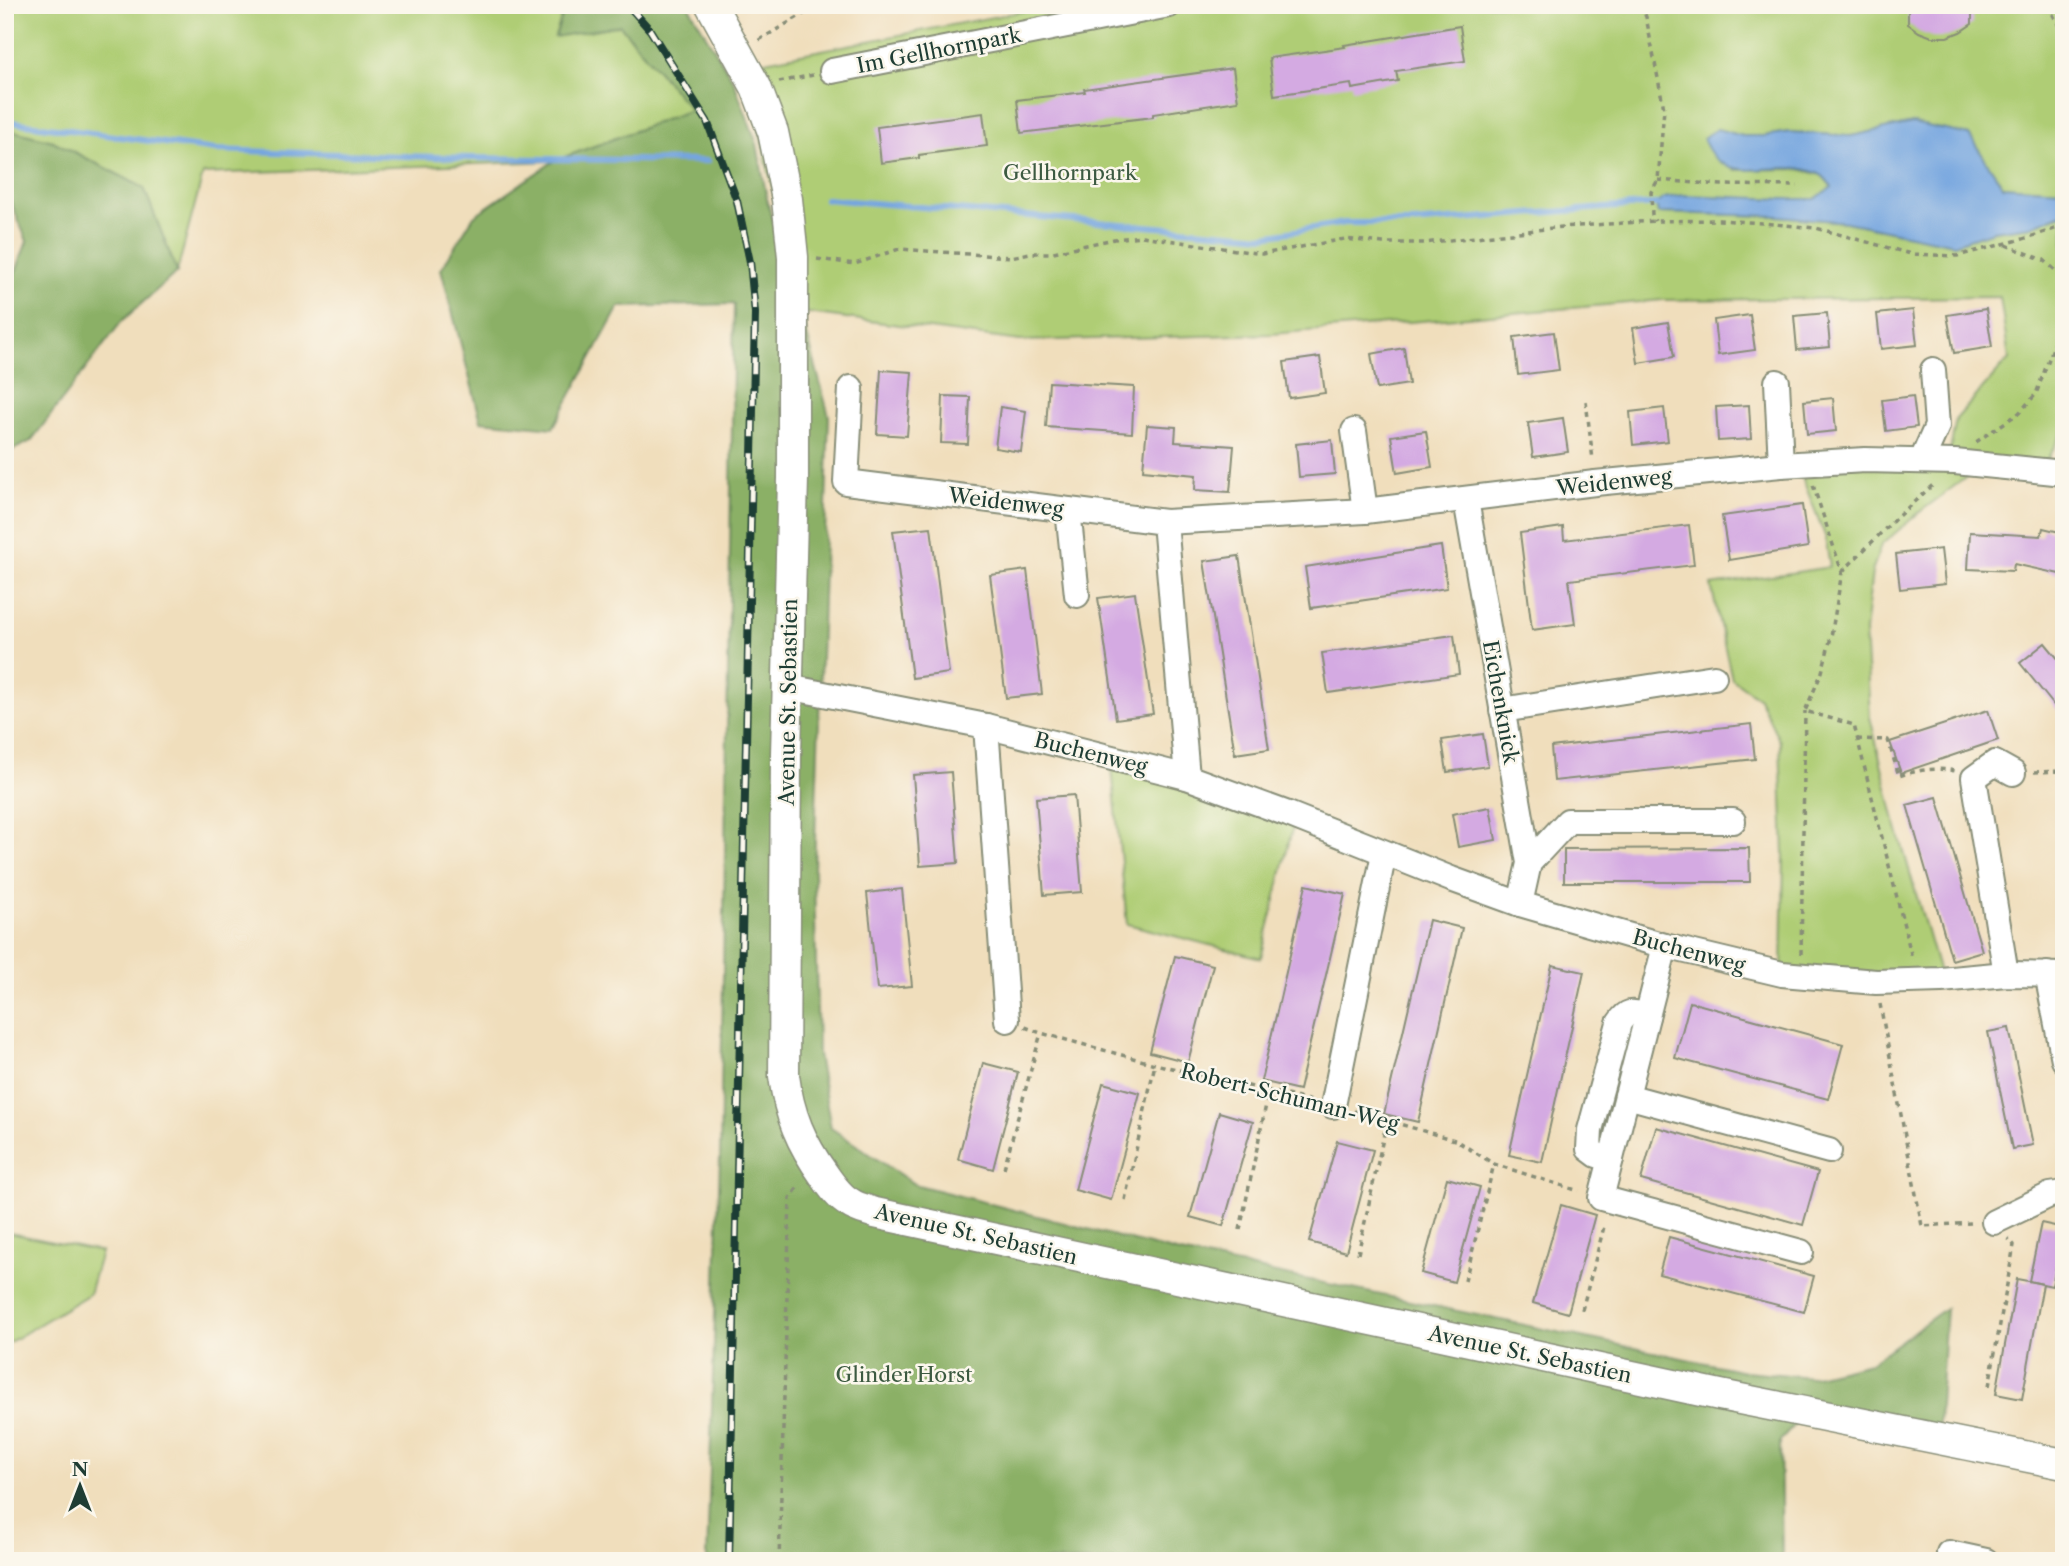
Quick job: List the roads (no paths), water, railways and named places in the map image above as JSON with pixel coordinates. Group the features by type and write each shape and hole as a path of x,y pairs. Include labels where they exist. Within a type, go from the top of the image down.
{"main road":[{"name":"Avenue St. Sebastien","path":"711,5 756,87 773,132 787,199 793,257 793,478 784,1076 787,1102 794,1124 816,1164 836,1192 850,1203 875,1213 1720,1395 2064,1464"}],"street":[{"name":"Im Gellhornpark","path":"832,71 1169,5"},
{"path":"1922,460 1937,426 1933,370"},
{"path":"1777,382 1781,465"},
{"name":"Weidenweg","path":"851,388 846,482 1165,522 1365,511 1595,483 1806,463 1922,460 2064,473"},
{"path":"1354,431 1365,511"},
{"name":"Eichenknick","path":"1466,500 1528,863 1520,904"},
{"path":"1068,510 1077,595"},
{"path":"1165,522 1187,777"},
{"path":"1502,710 1714,677"},
{"name":"Buchenweg","path":"788,687 986,726 1187,777 1520,904 1665,946 1800,977 1876,982 2006,974 2056,974"},
{"path":"986,726 1006,1020"},
{"path":"2006,974 1974,778 1994,763 2013,773"},
{"path":"1528,863 1568,821 1733,821"},
{"path":"1333,1106 1384,853"},
{"path":"1665,946 1611,1159 1606,1199 1801,1252"},
{"path":"2056,974 2064,1060"},
{"path":"1611,1159 1597,1155 1589,1149 1590,1130 1619,1023 1625,1015 1632,1012 1647,1016"},
{"path":"1627,1096 1829,1151"},
{"path":"1994,1222 2050,1195 2064,1193"},
{"path":"1950,1553 1986,1561"}],"water":[{"path":"1913,123 1969,135 2003,186 2061,190 2064,192 2064,213 2031,226 1993,231 1954,244 1846,222 1778,216 1658,213 1656,204 1664,198 1683,195 1815,199 1832,187 1822,176 1805,169 1755,170 1725,165 1712,155 1703,138 1717,129 1743,136 1789,132 1851,136"}],"waterway":[{"path":"5,121 215,150 469,158 707,161"},
{"path":"826,199 1264,236 1345,223 1411,223 1656,204"}],"railway":[{"path":"628,5 650,30 707,121 737,201 750,262 755,313 729,1561"}],"park label":[{"name":"Gellhornpark","path":"1070,172"},
{"name":"Glinder Horst","path":"904,1374"}]}
